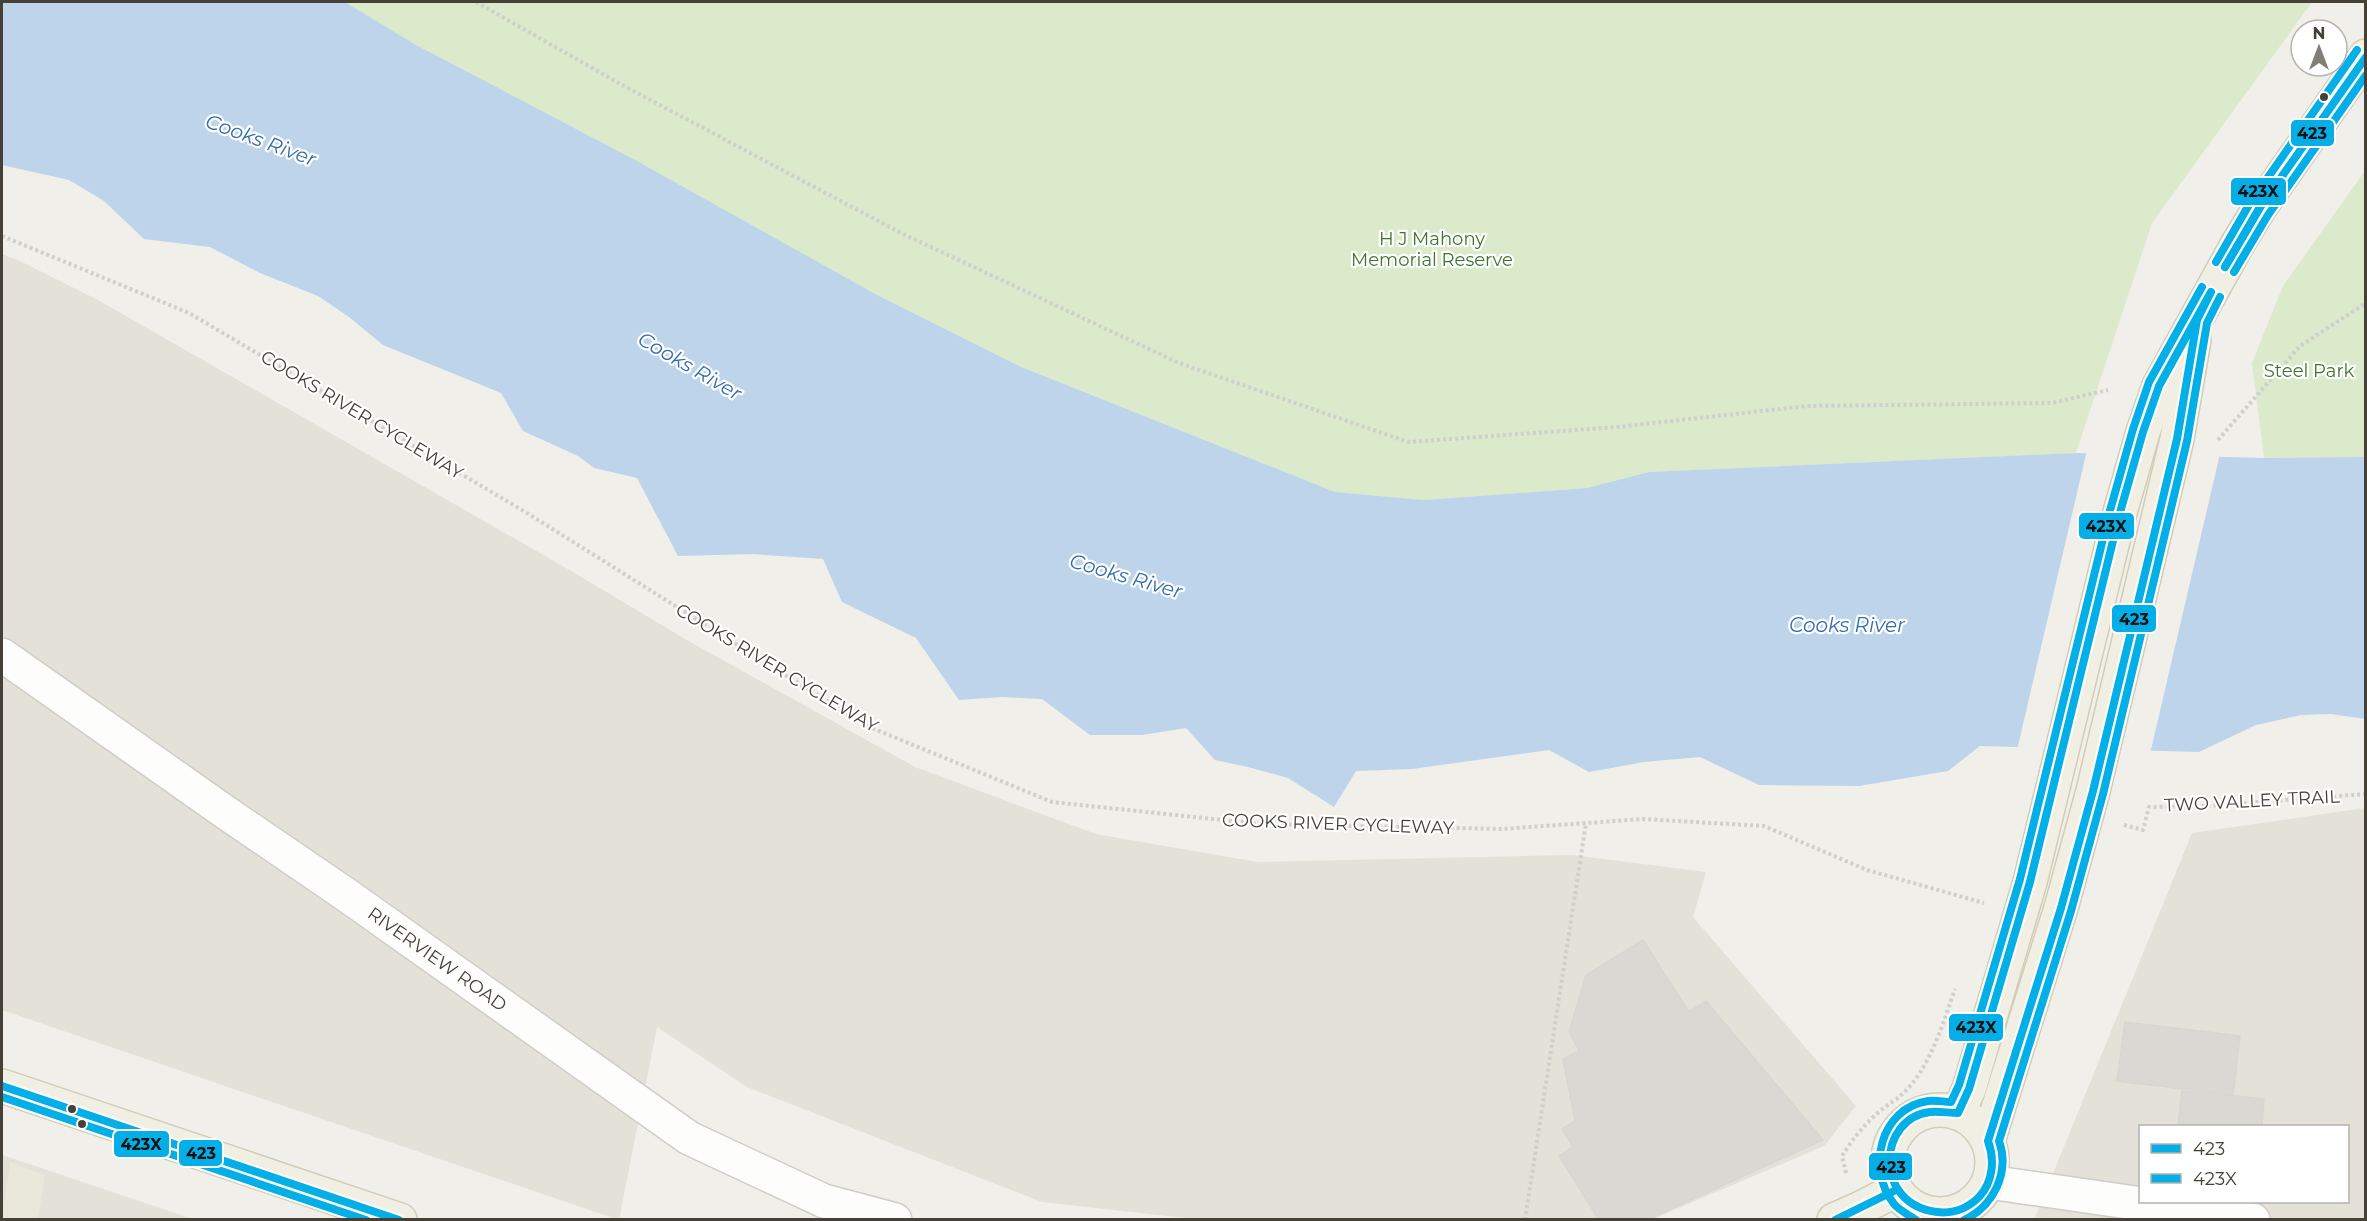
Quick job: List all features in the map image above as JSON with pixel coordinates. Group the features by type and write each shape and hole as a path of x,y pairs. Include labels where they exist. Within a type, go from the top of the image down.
{"main road":[{"path":"1958,1113 1969,1089 2027,894 2119,516 2159,386 2259,209 2366,56"},
{"path":"1988,1141 2061,908 2093,791 2177,439 2197,320"},
{"path":"2,1086 400,1220"},
{"path":"1942,1109 1958,1113 1973,1120 1988,1141 1992,1166 1989,1182 1980,1196 1968,1206 1953,1213 1921,1211 1907,1202 1896,1190 1890,1175 1888,1159 1891,1143 1899,1129 1911,1118 1926,1111 1942,1109"},
{"path":"1834,1220 1861,1209 1896,1190"}],"street":[{"name":"RIVERVIEW ROAD","path":"2,655 348,896 689,1138 824,1201 895,1220"},
{"path":"1989,1182 2253,1220"}],"path":[{"path":"476,2 634,91 911,238 1179,363 1408,441 1617,427 1807,406 2052,403 2108,390"},
{"name":"COOKS RIVER CYCLEWAY","path":"2,236 189,312 527,513 867,726 1052,802 1260,824 1502,829 1643,819 1764,826 1867,870 1984,903"},
{"path":"2216,442 2300,346 2366,303"},
{"name":"TWO VALLEY TRAIL","path":"2122,824 2143,830 2149,807 2206,806 2366,794"},
{"path":"1525,1220 1586,823"},
{"path":"1980,913 1987,892"},
{"path":"1847,1178 1842,1156 1851,1140 1883,1108 1901,1096 1929,1056 1940,1033 1958,979"}],"shaded area":[{"path":"2,254 98,300 573,572 685,639 915,767 1096,834 1257,862 1572,855 1706,872 1693,917 1856,1106 1824,1146 1653,1219 1194,1219 1042,1202 747,1087 657,1027 619,1220 2,1010"},
{"path":"2365,808 2365,1219 2034,1220 2192,833"},
{"path":"2,1155 193,1219 2,1219"},
{"path":"10,1162 45,1175 38,1219 2,1219"}],"green space":[{"name":"H J Mahony Memorial Reserve","path":"345,2 2312,2 2300,18 2289,18 2289,34 2152,223 2076,453 1649,472 1587,488 1424,500 1335,492 1019,366 877,295 416,45"},
{"name":"Steel Park","path":"2365,171 2365,457 2264,458 2252,363 2283,286"}],"water":[{"name":"Cooks River","path":"2,2 345,2 416,45 635,160 877,295 1019,366 1335,492 1424,500 1587,488 1649,472 2076,453 2264,458 2365,457 2365,719 2331,714 2301,715 2256,725 2199,752 1980,746 1948,771 1859,786 1759,785 1700,757 1644,762 1589,772 1549,750 1412,769 1356,771 1334,807 1288,778 1215,760 1186,728 1142,735 1090,735 1042,699 1002,697 959,700 916,638 842,602 823,559 753,554 678,556 637,478 594,468 578,456 523,431 501,393 383,345 349,317 318,296 260,273 210,247 144,239 104,201 69,180 2,165"}],"pier":[{"path":"2087,450 2220,454 2150,754 2017,750"}],"building":[{"path":"1643,940 1689,1012 1706,1001 1823,1140 1647,1220 1599,1220 1559,1156 1573,1147 1562,1129 1575,1121 1563,1059 1579,1051 1569,1032 1586,975"},
{"path":"2125,1022 2240,1036 2233,1095 2117,1081"},
{"path":"2182,1091 2264,1099 2262,1125 2178,1125"}],"transit line":[{"name":"423X","path":"2216,262 2250,203 2357,50"},
{"name":"423","path":"2259,209 2366,57"},
{"name":"423X","path":"2234,272 2268,215 2366,75"},
{"name":"423","path":"2225,267 2259,209"},
{"name":"423","path":"2225,267 2259,209"},
{"name":"423X","path":"1916,1220 1896,1206 1885,1190 1880,1158 1883,1142 1889,1127 1898,1115 1912,1106 1928,1101 1951,1102 1959,1085 2020,879 2109,514 2133,429 2149,382 2202,287"},
{"name":"423","path":"2211,292 2197,320 2177,439 2093,791 2061,908 1988,1141 1992,1156 1990,1178 1979,1197 1960,1210 1937,1212 1916,1206 1901,1194 1893,1178 1890,1161 1892,1144 1900,1129 1913,1118 1930,1112 1958,1113 1969,1089 2030,882 2119,516 2143,432 2159,386 2211,292"},
{"name":"423X","path":"1964,1220 1984,1206 1997,1187 2001,1176 2002,1153 1999,1141 2071,911 2103,794 2187,441 2207,323 2220,297"},
{"name":"423","path":"2,1086 399,1220"},
{"name":"423X","path":"2,1097 366,1220"},
{"name":"423","path":"1835,1220 1896,1190"}]}
